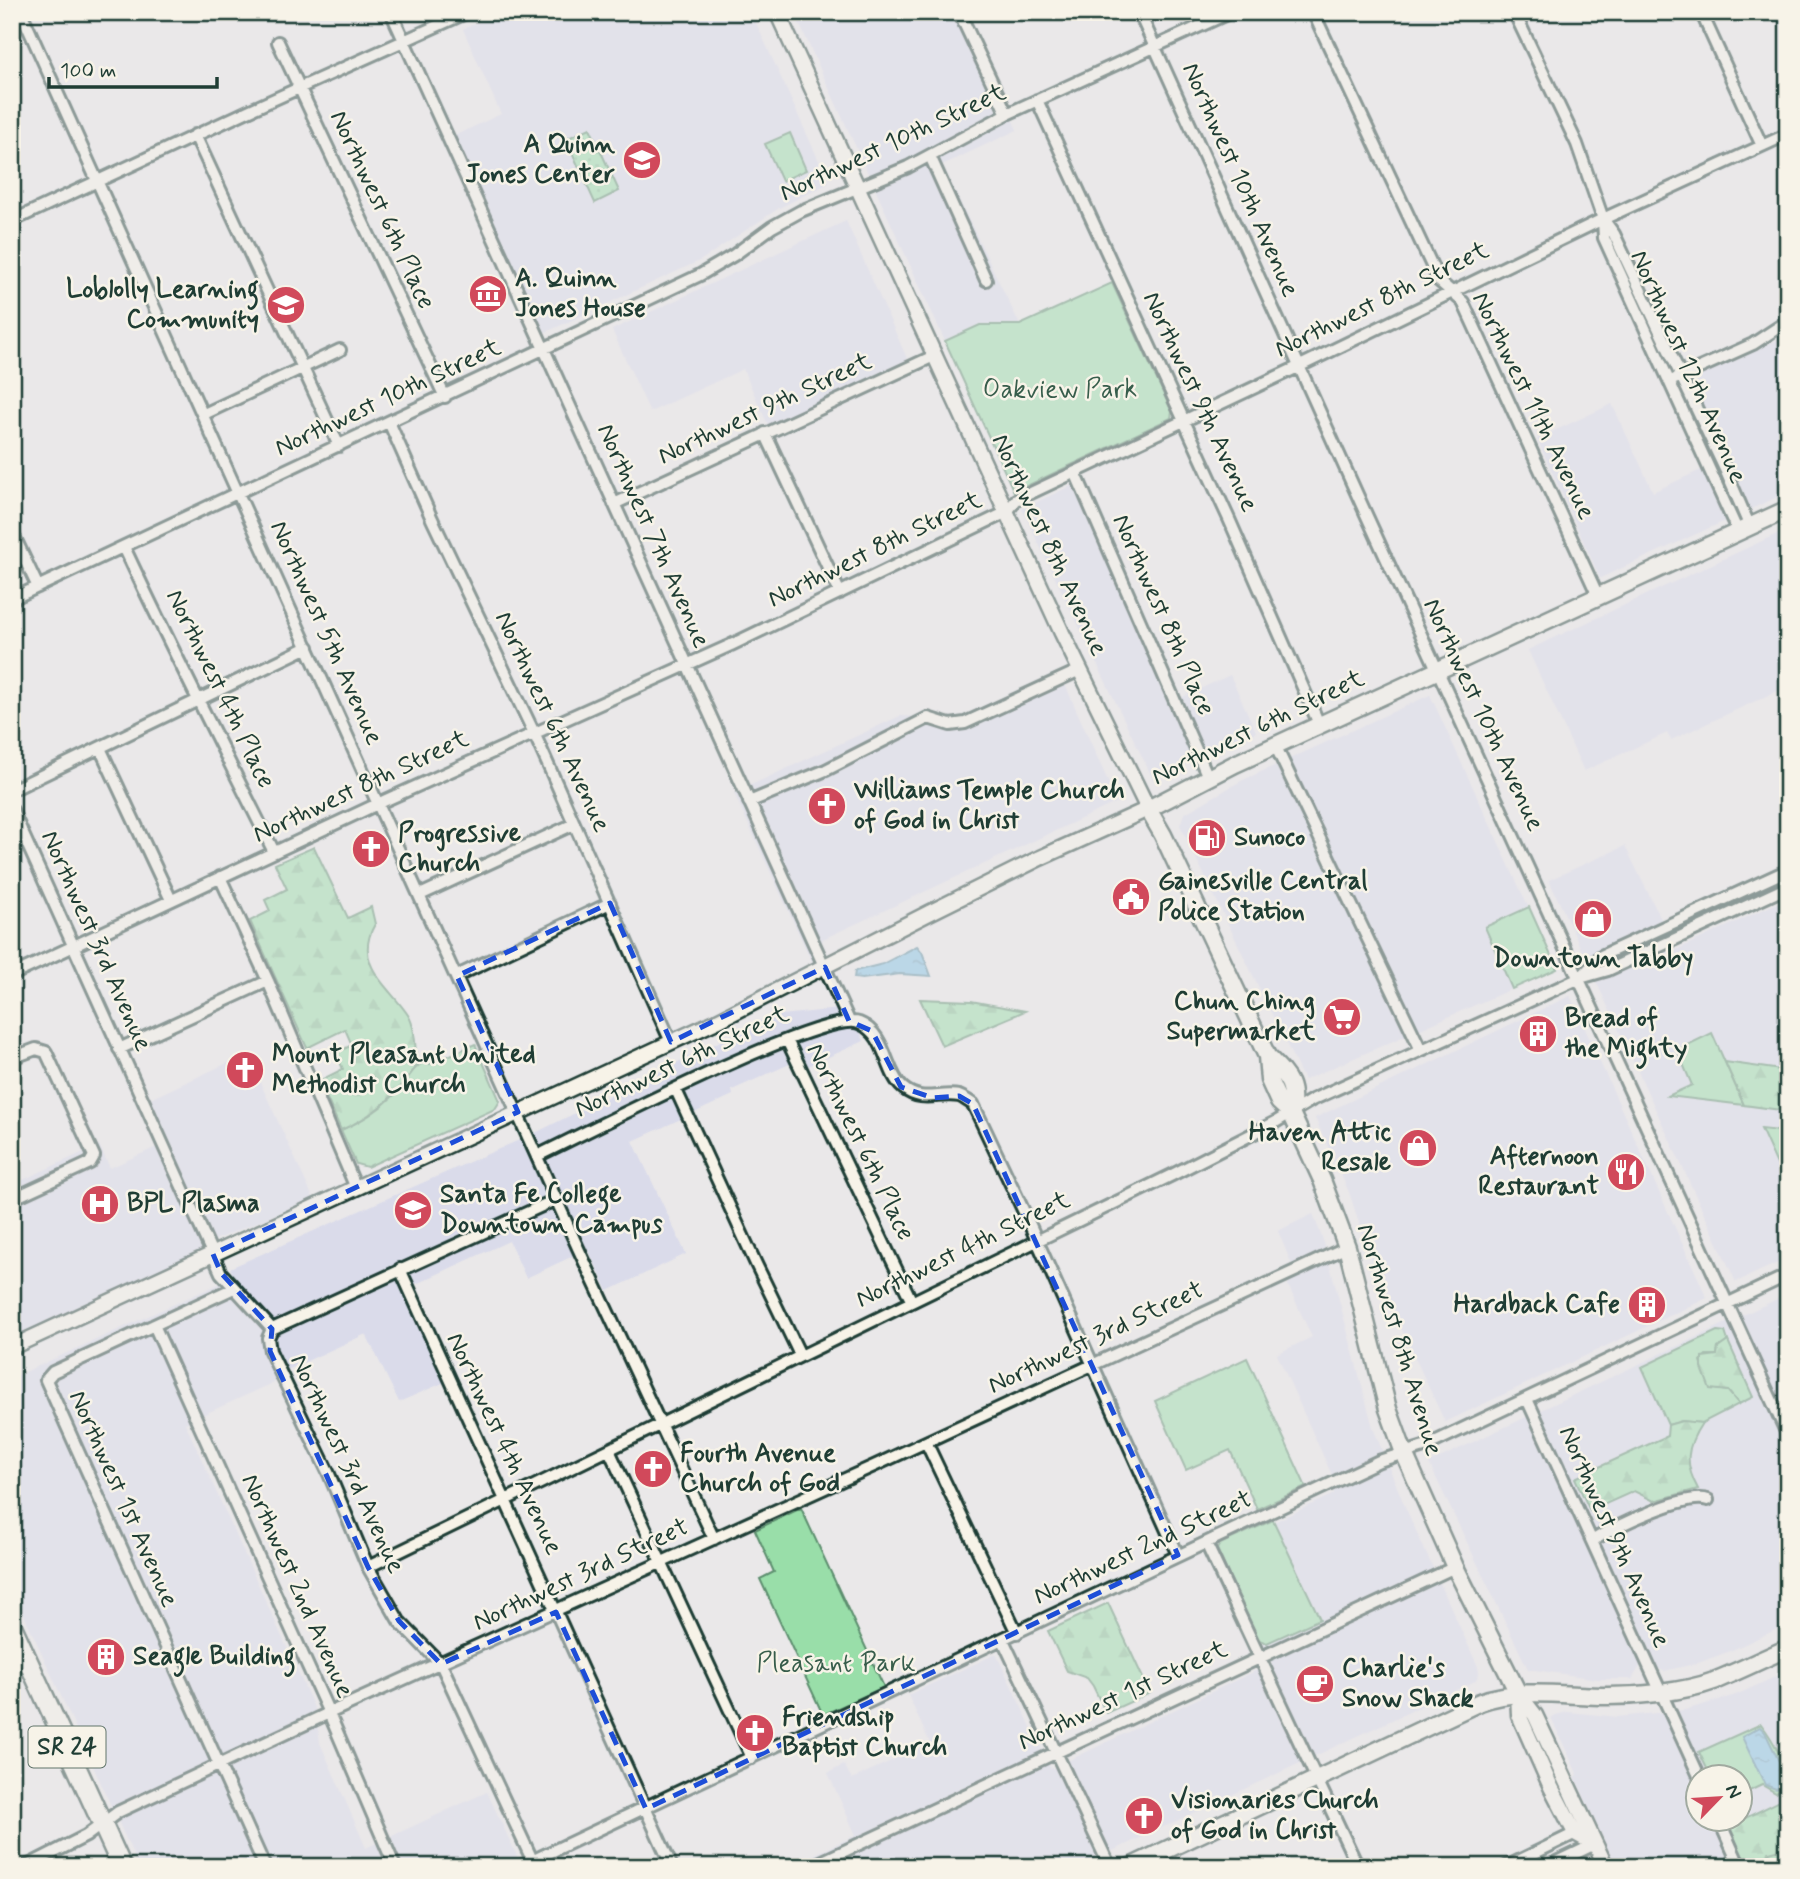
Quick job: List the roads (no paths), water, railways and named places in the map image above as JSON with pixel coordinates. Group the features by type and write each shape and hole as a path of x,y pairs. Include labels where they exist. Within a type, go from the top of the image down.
{"main road":[{"name":"Northwest 6th Street","path":"1148,809 1319,724 1788,509"},
{"name":"Northwest 8th Avenue","path":"1148,809 1163,835 1267,1056 1285,1074 1294,1094 1291,1112 1322,1180 1347,1247 1388,1409 1404,1453 1455,1567 1518,1693"},
{"name":"SR 24","path":"12,1626 122,1867"},
{"path":"1130,1867 1480,1702 1498,1696 1518,1693 1610,1696 1659,1693 1712,1682 1788,1648"}],"street":[{"name":"Northwest 5th Avenue","path":"21,12 537,1156 714,1539"},
{"name":"Northwest 7th Avenue","path":"391,12 849,1021"},
{"path":"12,220 468,12"},
{"name":"Northwest 8th Avenue","path":"777,12 1080,670 1148,809"},
{"path":"958,12 1007,114"},
{"name":"Northwest 10th Avenue","path":"1139,12 1788,1436"},
{"name":"Northwest 10th Street","path":"12,599 700,275 800,211 930,156 1007,114 1231,12"},
{"name":"Northwest 11th Avenue","path":"1313,12 1439,281 1462,302 1598,596"},
{"name":"Northwest 12th Avenue","path":"1514,12 1577,144 1603,219 1604,238 1670,382 1744,530"},
{"path":"1701,12 1762,146"},
{"name":"Northwest 6th Place","path":"278,42 445,397"},
{"name":"Northwest 9th Avenue","path":"1038,100 1319,724"},
{"name":"Northwest 8th Street","path":"12,975 840,593 1007,512 1016,500 1603,219 1788,134"},
{"path":"195,135 340,446"},
{"path":"930,156 986,280"},
{"name":"Northwest 12th Avenue","path":"1603,219 1614,234 1681,376 1744,530"},
{"path":"1670,382 1753,344 1788,321"},
{"path":"204,414 340,350"},
{"name":"Northwest 9th Street","path":"614,504 936,355"},
{"name":"Northwest 6th Avenue","path":"388,422 534,733 671,1042"},
{"path":"765,433 840,593"},
{"name":"Northwest 8th Place","path":"1075,472 1209,777"},
{"path":"12,532 37,587"},
{"name":"Northwest 4th Place","path":"124,547 274,852"},
{"path":"12,790 308,647"},
{"path":"749,802 826,771 869,746 928,718 950,725 965,723 1080,670"},
{"path":"1275,745 1421,1050"},
{"path":"100,748 171,900"},
{"name":"Northwest 6th Street","path":"12,1347 718,1021 1028,864 1148,809"},
{"name":"Northwest 3rd Avenue","path":"12,810 221,1273 272,1329 268,1338 270,1352 329,1474 368,1567 399,1621 441,1664 534,1864"},
{"path":"420,895 574,824"},
{"name":"Northwest 4th Street","path":"1580,978 1601,956 1788,870"},
{"path":"220,877 268,981 356,1188"},
{"name":"Northwest 4th Street","path":"368,1567 1172,1175 1345,1084 1580,978 1608,970 1788,887"},
{"path":"1733,895 1740,909"},
{"path":"457,976 610,903"},
{"path":"1654,931 1664,944"},
{"path":"119,1049 268,981"},
{"path":"849,1021 860,1023 872,1031 901,1087 916,1095 933,1098 959,1096 973,1104 1178,1555"},
{"name":"Northwest 6th Street","path":"537,1156 787,1040 827,1025 849,1021"},
{"name":"Northwest 6th Place","path":"787,1040 911,1300"},
{"path":"12,1058 30,1050 42,1049 50,1058 93,1152 94,1160 12,1199"},
{"path":"676,1090 755,1264 800,1355"},
{"path":"272,1329 557,1199"},
{"name":"Northwest 3rd Street","path":"25,1867 86,1836 118,1812 1347,1247"},
{"name":"Northwest 4th Avenue","path":"400,1269 672,1867"},
{"name":"Northwest 2nd Street","path":"519,1867 534,1864 646,1808 1379,1461 1424,1447 1788,1275"},
{"path":"154,1325 234,1288"},
{"name":"Northwest 1st Avenue","path":"154,1325 53,1372 46,1380 265,1867"},
{"name":"Northwest 2nd Avenue","path":"154,1325 330,1713 395,1867"},
{"name":"Northwest 9th Avenue","path":"1527,1399 1659,1693 1671,1711 1694,1764"},
{"path":"926,1442 1017,1633"},
{"path":"609,1450 752,1758"},
{"path":"1592,1541 1611,1528 1681,1501 1702,1498 1708,1500"},
{"path":"1206,1543 1358,1867"},
{"name":"Northwest 1st Street","path":"810,1867 1455,1567"},
{"path":"1003,1640 1110,1867"},
{"path":"1518,1693 1519,1715 1551,1787 1581,1830 1595,1844 1606,1867"},
{"path":"1506,1867 1581,1830"},
{"path":"1726,1834 1740,1867"},
{"path":"1547,1867 1595,1844"}],"water":[{"path":"917,946 931,976 900,974 854,978 855,971 883,964"},
{"path":"1760,1727 1765,1732 1788,1784 1776,1789 1765,1785 1742,1737"}],"place":[{"name":"A Quinn Jones Center","path":"642,160"},
{"name":"A. Quinn Jones House","path":"488,294"},
{"name":"Loblolly Learning Community","path":"286,305"},
{"name":"Williams Temple Church of God in Christ","path":"827,806"},
{"name":"Sunoco","path":"1207,838"},
{"name":"Progressive Church","path":"371,849"},
{"name":"Gainesville Central Police Station","path":"1131,897"},
{"name":"Downtown Tabby","path":"1593,919"},
{"name":"Chun Ching Supermarket","path":"1342,1017"},
{"name":"Bread of the Mighty","path":"1538,1034"},
{"name":"Mount Pleasant United Methodist Church","path":"245,1070"},
{"name":"Haven Attic Resale","path":"1418,1148"},
{"name":"Afternoon Restaurant","path":"1626,1172"},
{"name":"BPL Plasma","path":"100,1204"},
{"name":"Santa Fe College Downtown Campus","path":"413,1210"},
{"name":"Hardback Cafe","path":"1647,1305"},
{"name":"Fourth Avenue Church of God","path":"653,1469"},
{"name":"Seagle Building","path":"106,1657"},
{"name":"Charlie's Snow Shack","path":"1315,1684"},
{"name":"Friendship Baptist Church","path":"755,1733"},
{"name":"Visionaries Church of God in Christ","path":"1144,1816"}],"park label":[{"name":"Oakview Park","path":"1060,390"},
{"name":"Pleasant Park","path":"836,1664"}]}
